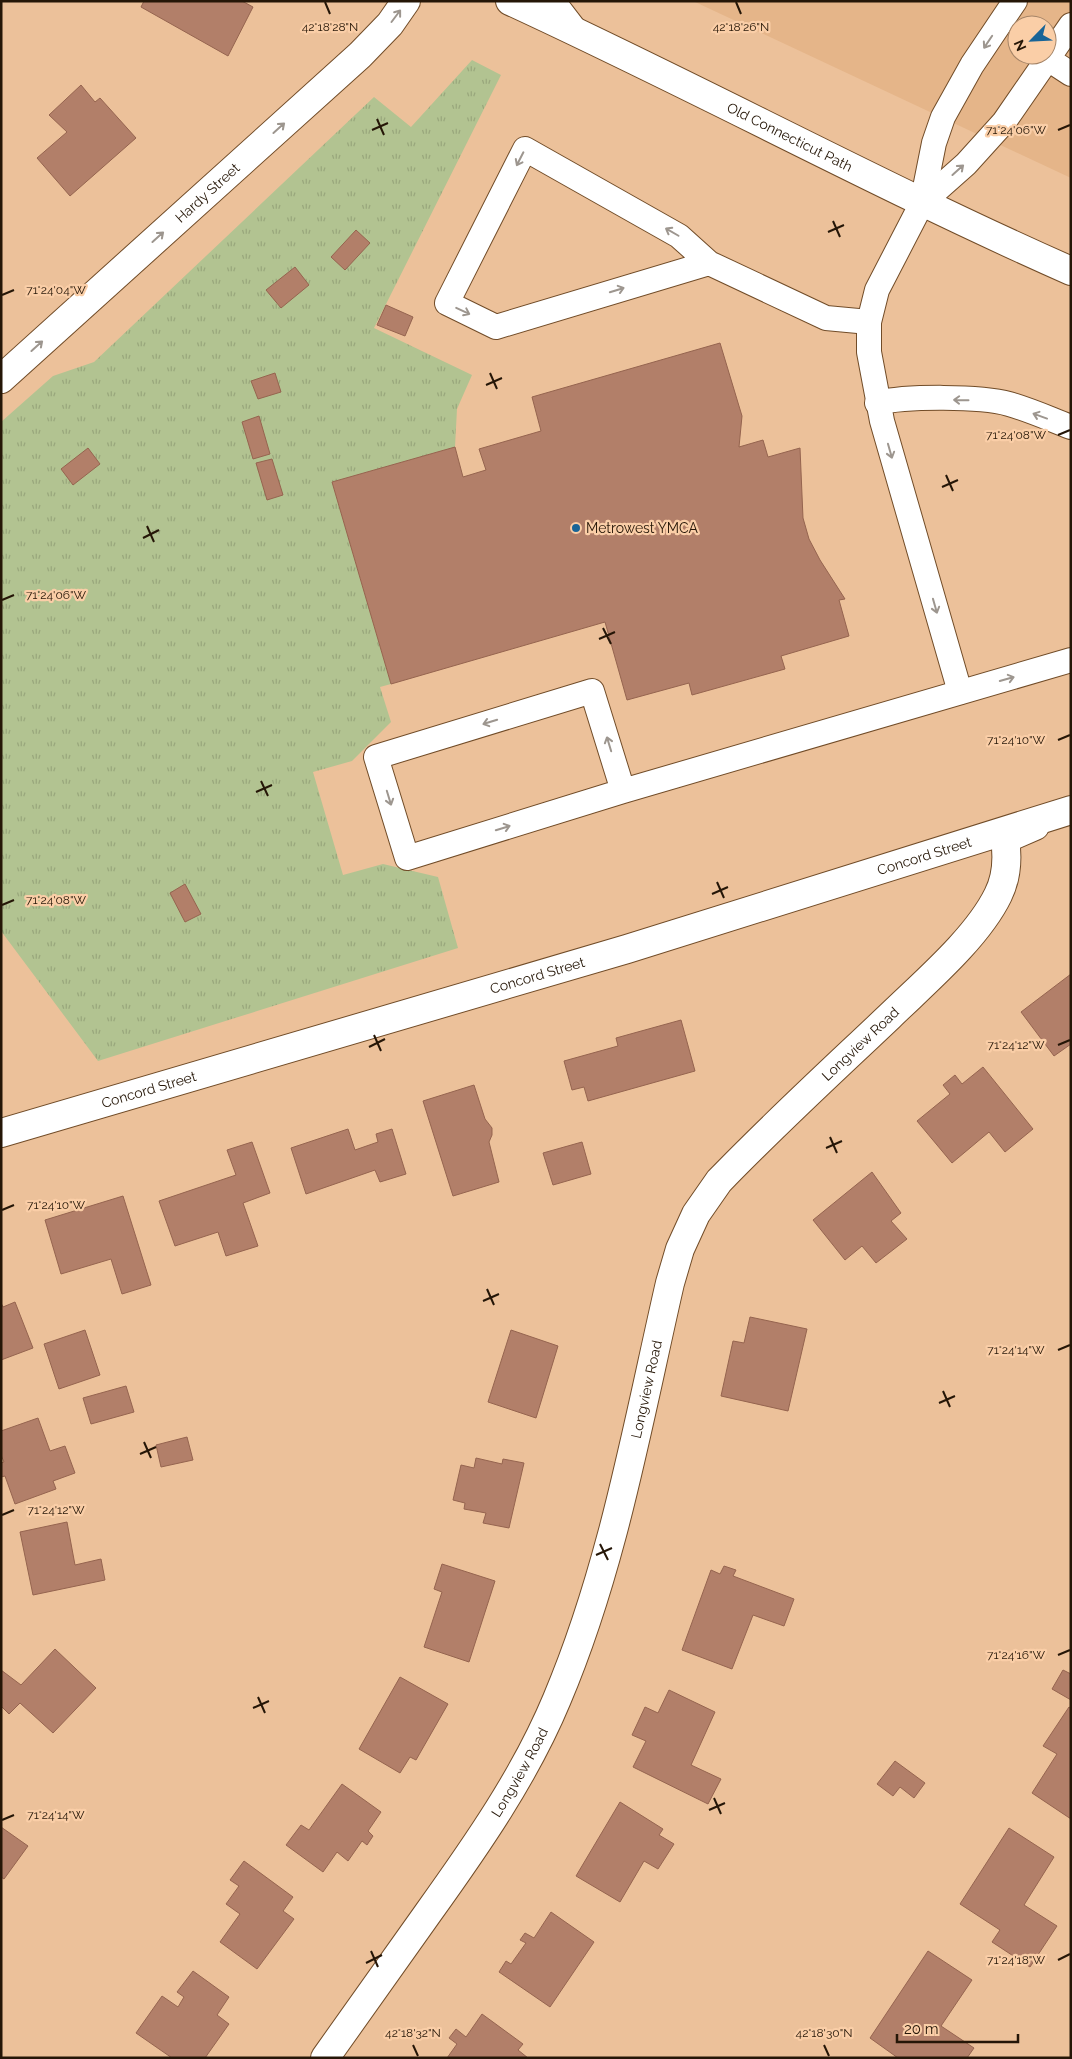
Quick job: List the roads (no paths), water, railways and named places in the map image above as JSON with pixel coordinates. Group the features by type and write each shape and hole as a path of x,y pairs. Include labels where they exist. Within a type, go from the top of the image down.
{"street":[{"name":"Hardy Street","path":"1,379 360,55 390,24 406,1"},
{"name":"Old Connecticut Path","path":"510,1 576,31 922,203 1071,271"},
{"name":"Concord Street","path":"1,1133 627,949 1071,810"},
{"name":"Longview Road","path":"325,2058 465,1861 528,1759 556,1700 581,1637 603,1568 670,1283 680,1249 696,1214 719,1181 920,988 969,935 987,913 1003,882 1007,867 1005,839 1071,810"}],"lane":[{"path":"553,1 576,31"},
{"path":"960,692 877,403 869,352 869,322 877,290 922,203 934,143 943,117 972,65 1015,1"},
{"path":"1057,45 1071,24"},
{"path":"922,203 986,143 1017,104 1044,65"},
{"path":"1057,65 1071,74"},
{"path":"709,263 496,326 447,303 525,149 679,236 709,263 826,318 869,322"},
{"path":"877,403 910,399 990,401 1010,404 1071,427"},
{"path":"623,791 592,691 376,757 407,858 623,791 1071,660"}],"place":[{"name":"Metrowest YMCA","path":"576,528"}]}
